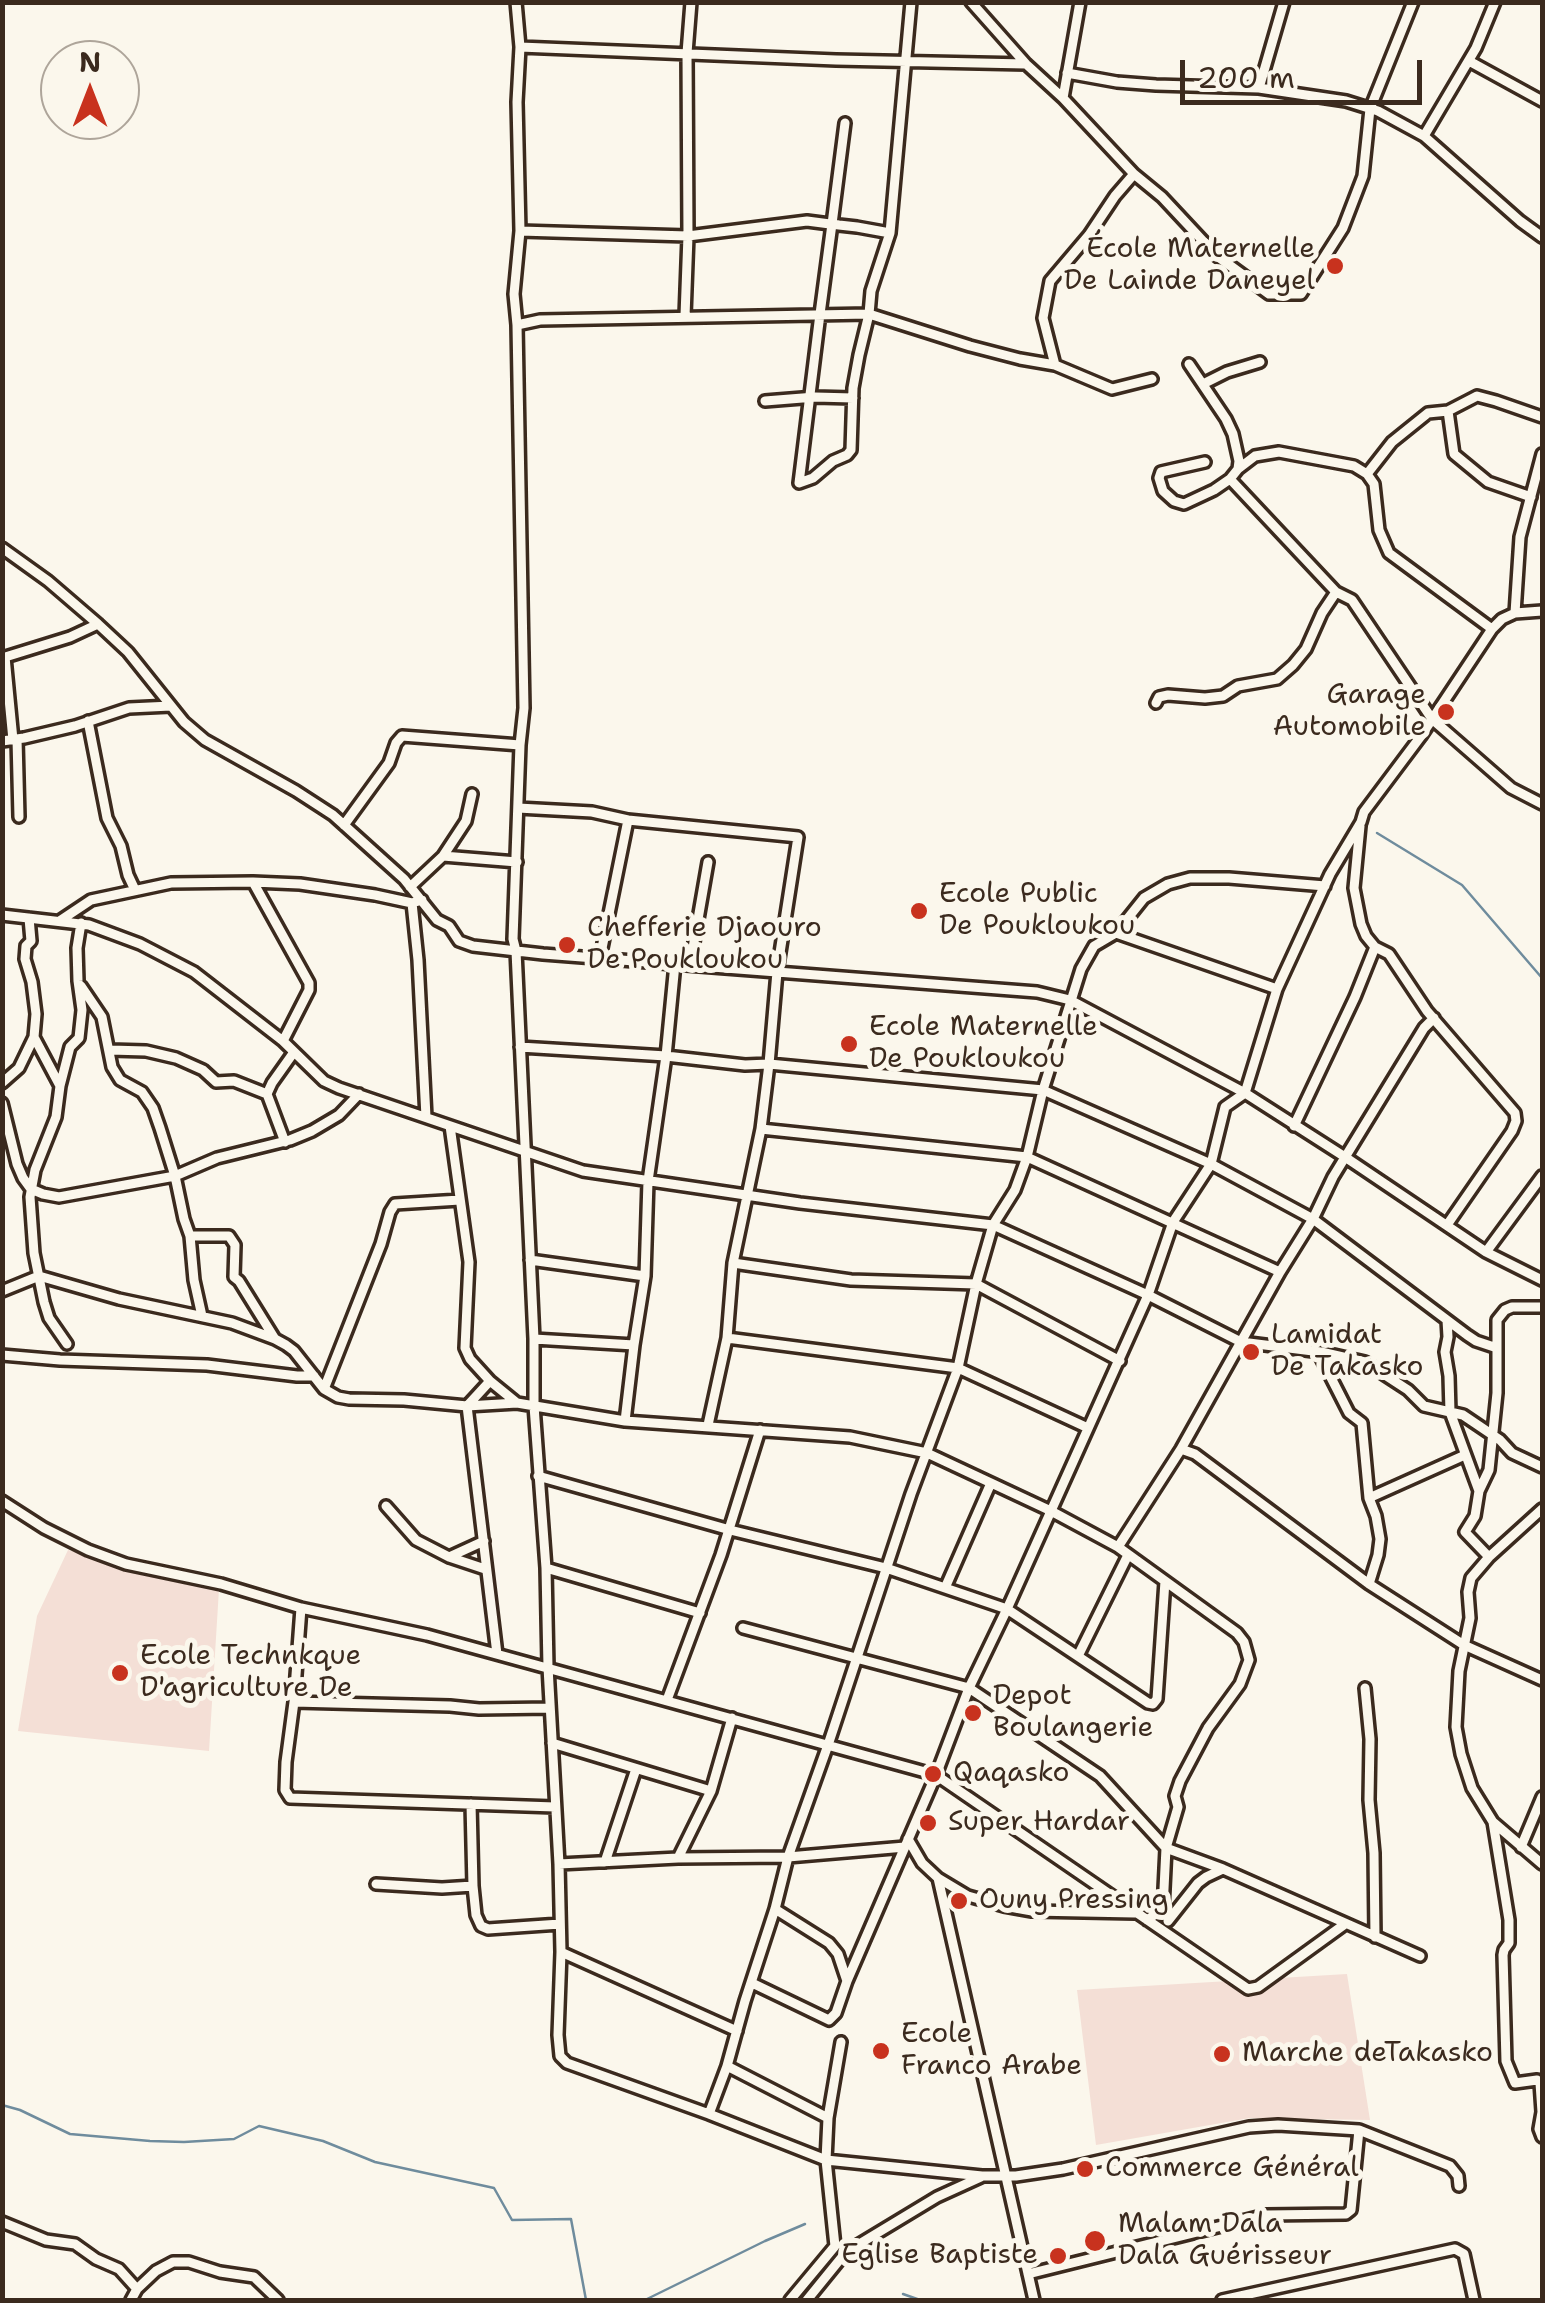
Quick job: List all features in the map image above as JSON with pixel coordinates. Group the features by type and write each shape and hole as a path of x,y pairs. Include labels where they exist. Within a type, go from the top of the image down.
{"street":[{"path":"516,2 520,47 520,232 514,294 524,688 513,939 559,1864 560,2056 567,2063 826,2160 1006,2176 1063,2170 1249,2127 1278,2125 1359,2130 1450,2166 1460,2186"},
{"path":"685,316 687,53 691,2"},
{"path":"845,124 798,483 813,478 851,450 859,356 871,291 890,233 910,2"},
{"path":"972,2 1026,64 1064,98 1134,174 1162,197 1218,256 1269,294 1301,294 1343,228 1363,176 1370,109 1413,2"},
{"path":"1064,98 1080,2"},
{"path":"1260,88 1284,2"},
{"path":"1424,136 1469,61 1495,2"},
{"path":"520,47 1026,64"},
{"path":"1469,61 1542,101"},
{"path":"1067,72 1117,82 1260,88 1346,101 1370,109 1424,136 1542,237"},
{"path":"1054,365 1044,318 1050,281 1134,174"},
{"path":"520,232 688,236 794,222 890,233"},
{"path":"517,325 540,320 868,314 986,350 1054,365 1112,388 1152,379"},
{"path":"1203,384 1260,362"},
{"path":"1189,364 1226,418 1238,468"},
{"path":"1367,474 1392,442 1428,413 1448,411 1477,396 1542,417"},
{"path":"766,401 853,398"},
{"path":"1448,411 1454,454 1488,482 1531,497"},
{"path":"1205,462 1161,472 1163,491 1184,504 1214,490 1255,456 1279,452 1354,466 1374,484 1380,530 1388,553 1492,628"},
{"path":"1515,613 1520,537 1542,454"},
{"path":"1230,479 1336,592 1352,600 1432,718 1512,788 1542,804"},
{"path":"2,548 48,581 128,652 171,706 205,740 296,791 344,825 410,887 417,902 449,926 459,941 516,951 1037,992 1070,1000 1245,1093 1486,1252 1542,1280"},
{"path":"1156,703 1159,696 1223,696 1238,686 1276,678 1306,649 1336,592"},
{"path":"1447,1224 1512,1131 1515,1114 1413,992 1389,954 1375,947 1366,936 1354,888 1361,822 1364,812 1492,628 1515,613 1542,610"},
{"path":"19,818 4,657 70,638 98,624"},
{"path":"11,740 129,708 171,706"},
{"path":"88,722 106,818 121,846 135,890"},
{"path":"344,825 388,764 402,736 520,745"},
{"path":"410,887 443,856 466,821 472,794"},
{"path":"518,808 592,812 628,820 798,837 777,972 760,1129 733,1264 727,1338 708,1426"},
{"path":"600,958 628,820"},
{"path":"752,1983 830,2020 836,2013 969,1688 1120,1361 1173,1222 1211,1164 1225,1107 1245,1093 1277,989 1324,886 1361,822"},
{"path":"443,856 516,862"},
{"path":"690,965 708,862"},
{"path":"709,2114 727,2066 788,1857 911,1494 958,1368 993,1224 1015,1190 1027,1157 1043,1090 1082,969 1094,946 1116,933 1144,898 1168,884 1190,878 1228,878 1324,886"},
{"path":"253,882 309,983 282,1041"},
{"path":"61,920 91,900 171,883 300,884 417,902"},
{"path":"417,902 426,1118"},
{"path":"2,915 81,923 140,944 194,972 282,1041 324,1080 339,1088 582,1171 993,1224 1241,1342 1365,1362 1408,1390 1424,1406 1463,1414 1512,1452 1542,1467"},
{"path":"2,1082 19,1068 34,1036 36,1014 25,958 30,941 28,918"},
{"path":"66,1344 48,1318 34,1253 30,1197 35,1170 56,1117 70,1047 79,1038 82,1010 77,948 81,923"},
{"path":"1116,933 1277,989"},
{"path":"1294,1126 1375,947"},
{"path":"626,1420 645,1276 648,1181 675,964"},
{"path":"78,981 102,1017 112,1066 120,1080 142,1092 153,1108 190,1236 202,1316"},
{"path":"1118,1547 1181,1449 1346,1157 1424,1028 1434,1018"},
{"path":"34,1036 60,1086"},
{"path":"520,1047 666,1056 745,1066 769,1064 1043,1090 1211,1164 1313,1219 1476,1342 1496,1348"},
{"path":"110,1050 146,1051 176,1058 202,1070 216,1082 234,1081 267,1094"},
{"path":"285,1142 267,1094 294,1052"},
{"path":"2,1103 22,1178 31,1189 59,1196 175,1176 218,1158 285,1142 340,1115 358,1094"},
{"path":"450,1126 469,1262 465,1348 490,1381 517,1403"},
{"path":"760,1129 1027,1157 1280,1272"},
{"path":"1486,1252 1542,1176"},
{"path":"324,1389 395,1204 460,1200"},
{"path":"190,1236 229,1236 234,1245 234,1277 275,1338"},
{"path":"530,1260 645,1276"},
{"path":"733,1264 851,1280 976,1284 1120,1361"},
{"path":"2,1292 39,1276 119,1299 232,1323 275,1338 294,1351 324,1389 338,1397 466,1406 517,1403 626,1420 850,1437 927,1452 1118,1547 1237,1633 1244,1642 1248,1660 1240,1684 1208,1728 1175,1798 1178,1806 1166,1848 1163,1909 1176,1940"},
{"path":"1489,1557 1465,1532 1475,1516 1479,1491 1489,1470 1498,1393 1497,1320 1512,1307 1542,1307"},
{"path":"1447,1320 1445,1352 1450,1412 1479,1491"},
{"path":"727,1338 958,1368 1088,1428"},
{"path":"534,1339 634,1345"},
{"path":"1320,1352 1349,1413 1362,1423 1369,1498 1380,1539 1369,1584"},
{"path":"2,1355 207,1365 314,1376"},
{"path":"466,1406 490,1381"},
{"path":"466,1406 497,1654"},
{"path":"667,1700 730,1530 760,1430"},
{"path":"1181,1449 1195,1454 1369,1584 1464,1645 1542,1680"},
{"path":"1369,1498 1465,1455"},
{"path":"538,1476 730,1530 886,1568 1007,1609 1153,1704 1157,1699 1166,1581"},
{"path":"945,1588 991,1483"},
{"path":"2,1501 88,1550 126,1564 427,1635 936,1774 1248,1989 1252,1990 1346,1924"},
{"path":"386,1506 416,1540 485,1569"},
{"path":"1542,1508 1472,1578 1468,1592 1470,1618 1456,1702 1458,1740 1472,1788 1494,1822 1542,1864"},
{"path":"2,1512 24,1515"},
{"path":"449,1557 484,1541"},
{"path":"1078,1656 1128,1554"},
{"path":"546,1568 700,1612"},
{"path":"301,1608 286,1762 285,1790 290,1798 556,1807"},
{"path":"743,1628 969,1688 1100,1776 1166,1848 1420,1956"},
{"path":"1365,1688 1375,1937"},
{"path":"294,1702 550,1708"},
{"path":"678,1858 711,1791 732,1718"},
{"path":"552,1743 711,1791"},
{"path":"605,1862 636,1769"},
{"path":"1521,1847 1542,1797"},
{"path":"472,1804 472,1886 481,1926 560,1924"},
{"path":"1494,1822 1509,1920 1510,1943 1503,1955 1506,2061 1515,2083 1540,2082 1542,2136"},
{"path":"559,1864 788,1857 907,1843"},
{"path":"907,1843 938,1878 968,1896 1032,1912 1138,1914"},
{"path":"1168,1921 1198,1883 1223,1869"},
{"path":"938,1878 1034,2300"},
{"path":"376,1884 472,1886"},
{"path":"774,1909 829,1943 838,1954 848,1981"},
{"path":"1147,1920 1163,1909"},
{"path":"561,1952 736,2031"},
{"path":"790,2300 835,2246 826,2160 828,2118 841,2042"},
{"path":"727,2066 828,2118"},
{"path":"1028,2274 1266,2215 1346,2214 1351,2210 1359,2130"},
{"path":"807,2300 846,2252 982,2176"},
{"path":"3,2224 46,2240 75,2244 119,2269 137,2289"},
{"path":"1222,2300 1454,2250 1464,2254 1474,2300"},
{"path":"131,2300 137,2289 165,2265 189,2262 254,2277 278,2300"}],"shaded area":[{"name":"Ecole Technkque D'agriculture De","path":"68,1550 219,1589 209,1751 18,1731 37,1616"},
{"name":"Marche deTakasko","path":"1347,1974 1370,2120 1250,2118 1096,2145 1077,1990"}],"waterway":[{"path":"1377,833 1462,885 1542,978"},
{"path":"2,2105 70,2134 150,2141 234,2139 259,2126 323,2141 375,2162 494,2188 512,2220 571,2219 586,2300"},
{"path":"645,2300 805,2224"},
{"path":"903,2294 920,2300"}],"place":[{"name":"École Maternelle De Lainde Daneyel","path":"1335,266"},
{"name":"Garage Automobile","path":"1446,712"},
{"name":"Ecole Public De Poukloukou","path":"919,911"},
{"name":"Chefferie Djaouro De Poukloukou","path":"567,945"},
{"name":"Ecole Maternelle De Poukloukou","path":"849,1044"},
{"name":"Lamidat De Takasko","path":"1251,1352"},
{"name":"Ecole Technkque D'agriculture De","path":"120,1673"},
{"name":"Depot Boulangerie","path":"973,1713"},
{"name":"Qaqasko","path":"933,1774"},
{"name":"Super Hardar","path":"928,1823"},
{"name":"Ouny Pressing","path":"959,1901"},
{"name":"Ecole Franco Arabe","path":"881,2051"},
{"name":"Marche deTakasko","path":"1222,2054"},
{"name":"Commerce Général","path":"1085,2169"},
{"name":"Malam Dala Dala Guérisseur","path":"1095,2241"},
{"name":"Eglise Baptiste","path":"1058,2256"}]}
